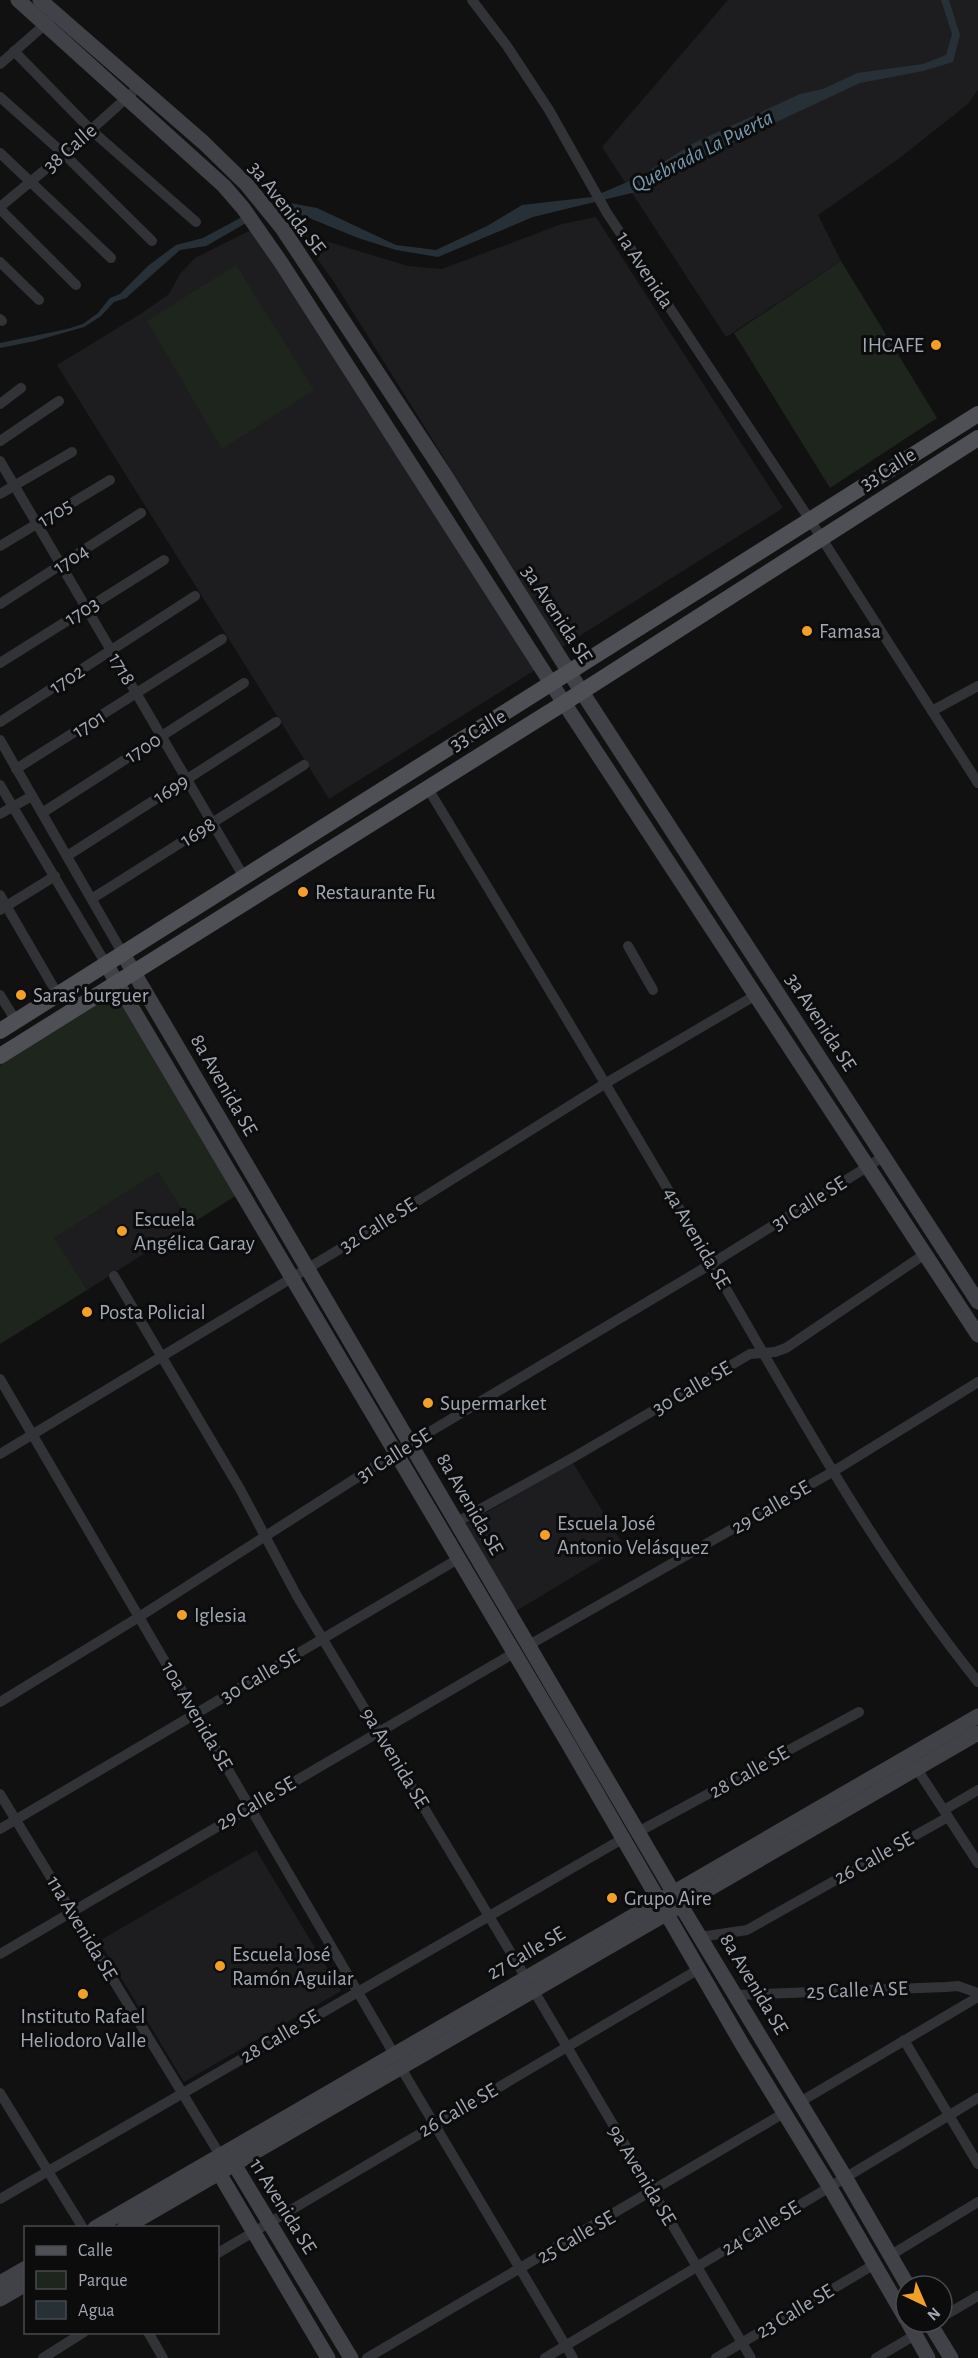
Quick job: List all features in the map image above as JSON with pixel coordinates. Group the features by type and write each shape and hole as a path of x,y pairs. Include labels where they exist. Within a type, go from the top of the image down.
{"main road":[{"name":"33 Calle","path":"0,1031 978,414"},
{"name":"33 Calle","path":"0,1056 564,703 978,438"}],"street":[{"path":"0,64 51,19 18,0"},
{"name":"3a Avenida SE","path":"40,0 51,19 127,98 193,156 243,208 282,264 551,683 978,1335"},
{"name":"1a Avenida","path":"472,0 507,46 549,110 607,213 810,520 978,783"},
{"name":"3a Avenida SE","path":"51,19 139,87 204,143 259,199 282,228 447,478 569,672 978,1302"},
{"path":"14,51 91,130 196,222"},
{"name":"38 Calle","path":"0,208 139,87"},
{"path":"0,97 64,154 152,241"},
{"path":"0,153 111,258"},
{"path":"0,208 76,285"},
{"path":"0,262 39,300"},
{"path":"0,404 21,388"},
{"path":"0,441 59,401"},
{"path":"0,494 72,452"},
{"name":"1718","path":"0,461 244,877"},
{"name":"1705","path":"0,546 110,480"},
{"name":"1704","path":"0,604 141,513"},
{"name":"1703","path":"0,663 164,560"},
{"name":"1702","path":"0,722 195,596"},
{"name":"1701","path":"16,769 137,695 222,639"},
{"name":"1700","path":"42,813 244,683"},
{"path":"932,711 978,686"},
{"name":"1699","path":"67,856 276,722"},
{"name":"8a Avenida SE","path":"0,740 93,898 123,954 674,1892 675,1910 699,1969 894,2298"},
{"name":"1698","path":"93,898 304,765"},
{"name":"8a Avenida SE","path":"0,784 660,1900 675,1910 700,1937 901,2274"},
{"name":"4a Avenida SE","path":"427,787 606,1083 834,1471 893,1565 978,1682"},
{"path":"0,814 32,796"},
{"path":"3,908 55,876"},
{"path":"0,895 3,908 58,995"},
{"path":"628,946 653,990"},
{"path":"0,994 16,1021"},
{"name":"32 Calle SE","path":"0,1454 292,1278 606,1083 756,995"},
{"name":"31 Calle SE","path":"0,1702 265,1538 411,1443 711,1264 883,1157"},
{"name":"30 Calle SE","path":"457,1522 574,1457 750,1354 786,1348 925,1254"},
{"path":"114,1276 161,1357"},
{"name":"9a Avenida SE","path":"161,1357 240,1489 265,1538 324,1640 526,1978"},
{"name":"10a Avenida SE","path":"0,1379 397,2061 573,2358"},
{"name":"29 Calle SE","path":"529,1645 834,1471 978,1382"},
{"name":"30 Calle SE","path":"0,1829 458,1559"},
{"name":"29 Calle SE","path":"0,1954 249,1806 514,1653"},
{"name":"28 Calle SE","path":"638,1832 859,1712"},
{"name":"27 Calle SE","path":"127,2226 234,2164 526,1978 978,1716"},
{"name":"27 Calle SE","path":"98,2226 220,2155 534,1991 978,1733"},
{"path":"917,1769 978,1863"},
{"name":"26 Calle SE","path":"700,1937 747,1929 946,1814 978,1790"},
{"name":"11a Avenida SE","path":"0,1794 220,2155"},
{"name":"28 Calle SE","path":"0,2199 624,1838"},
{"name":"26 Calle SE","path":"219,2252 699,1969"},
{"name":"25 Calle A SE","path":"736,1995 958,1986 978,1995"},
{"name":"9a Avenida SE","path":"534,1991 751,2358"},
{"path":"800,2102 978,1995"},
{"path":"904,2040 978,2164"},
{"path":"0,2093 82,2226"},
{"name":"24 Calle SE","path":"545,2358 978,2098"},
{"name":"25 Calle SE","path":"367,2358 784,2113"},
{"name":"11 Avenida SE","path":"328,2358 219,2173 220,2155 234,2164 351,2358"},
{"path":"891,2255 978,2202"},
{"name":"23 Calle SE","path":"716,2358 875,2264"},
{"path":"0,2283 24,2269"},
{"path":"0,2299 24,2285"},
{"path":"954,2309 978,2296"},
{"path":"43,2358 81,2334"},
{"path":"149,2334 163,2358"},
{"path":"876,2358 902,2334"},
{"name":"8a Avenida SE","path":"914,2334 928,2358"},
{"path":"939,2334 951,2358"}],"shaded area":[{"path":"728,0 978,0 978,90 968,104 897,160 818,215 841,261 726,337 602,147"},
{"path":"596,217 783,508 562,647 334,282 299,233 408,266 442,269 562,224"},
{"path":"253,229 535,670 329,799 57,365 169,294 180,274 195,258"},
{"name":"Escuela Angélica Garay","path":"158,1172 191,1224 87,1290 53,1238"},
{"name":"Escuela José Antonio Velásquez","path":"573,1463 624,1546 516,1611 466,1524"},
{"name":"Escuela José Ramón Aguilar","path":"256,1850 341,1991 184,2082 99,1941"}],"green space":[{"path":"841,261 937,418 830,488 734,333"},
{"path":"236,265 314,390 222,449 147,321"},
{"path":"108,997 120,1000 237,1195 191,1224 158,1172 54,1238 87,1290 0,1344 0,1065"}],"water":[{"name":"Quebrada La Puerta","path":"941,0 949,0 960,35 953,62 923,71 860,83 706,155 644,190 533,217 438,257 396,250 358,238 297,213 269,211 269,204 285,202 317,208 396,245 436,250 487,226 522,205 592,197 639,177 694,143 800,94 823,89 857,73 923,64 946,55 952,34"},
{"path":"242,217 246,223 206,246 180,250 126,298 114,302 101,316 84,327 0,348 0,343 83,324 98,313 110,298 120,294 149,265 176,245 203,238"}],"place":[{"name":"IHCAFE","path":"936,345"},
{"name":"Famasa","path":"807,631"},
{"name":"Restaurante Fu","path":"303,892"},
{"name":"Saras' burguer","path":"21,995"},
{"name":"Escuela Angélica Garay","path":"122,1231"},
{"name":"Posta Policial","path":"87,1312"},
{"name":"Supermarket","path":"428,1403"},
{"name":"Escuela José Antonio Velásquez","path":"545,1535"},
{"name":"Iglesia","path":"182,1615"},
{"name":"Grupo Aire","path":"612,1898"},
{"name":"Escuela José Ramón Aguilar","path":"220,1966"},
{"name":"Instituto Rafael Heliodoro Valle","path":"83,1994"}]}
